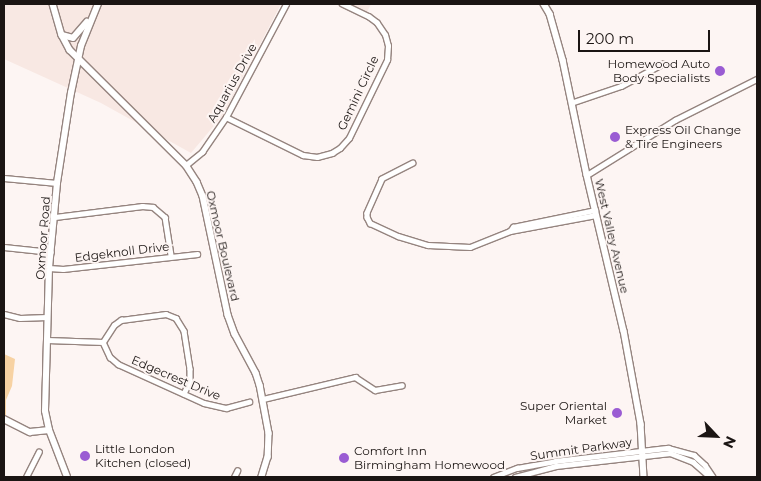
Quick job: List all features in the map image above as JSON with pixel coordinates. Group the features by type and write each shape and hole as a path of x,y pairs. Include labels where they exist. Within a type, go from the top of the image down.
{"street":[{"path":"53,4 62,35 77,59"},
{"path":"62,35 73,38 91,17 98,4"},
{"name":"Aquarius Drive","path":"186,164 202,152 226,117 286,4"},
{"name":"Gemini Circle","path":"226,117 303,155 317,157 332,153 340,148 349,138 387,60 388,46 385,35 377,23 342,4"},
{"name":"West Valley Avenue","path":"544,4 550,14 564,60 571,103 624,331 640,418 644,449 644,477"},
{"name":"Oxmoor Road","path":"67,477 49,430 45,387 47,317 57,183 77,59 91,17"},
{"name":"Oxmoor Boulevard","path":"77,59 186,164 203,196 228,315 234,334 256,373 263,399 269,433 268,456 262,477"},
{"path":"571,103 621,86 662,64"},
{"path":"587,175 675,120 757,79"},
{"path":"413,163 382,179 367,212 370,222 398,236 428,245 470,247 510,231 513,227 524,227 596,212"},
{"path":"4,178 57,183"},
{"path":"55,217 142,206 152,207 165,217 171,256"},
{"path":"4,247 51,252"},
{"name":"Edgeknoll Drive","path":"50,268 63,269 197,254"},
{"path":"4,314 20,318 47,317"},
{"path":"47,340 103,342 114,325 121,320 166,314 176,318 184,331 190,369 190,381 184,394"},
{"name":"Edgecrest Drive","path":"103,342 110,357 118,364 218,408 226,408 249,402"},
{"path":"263,399 355,377 375,390 402,385"},
{"path":"4,418 30,432 49,430"},
{"name":"Summit Parkway","path":"493,477 555,461 644,449 668,448 687,452 705,465 711,477"},
{"path":"26,477 39,452"},
{"name":"Summit Parkway","path":"515,477 556,466 670,454 693,462 711,477"},
{"path":"522,468 526,475"},
{"path":"234,477 237,471"}],"shaded area":[{"path":"4,4 281,4 223,115 191,153 101,103 4,59"},
{"path":"349,4 371,4 367,12"},
{"path":"4,354 15,359 12,386 6,400 6,416 4,416"}],"place":[{"name":"Homewood Auto Body Specialists","path":"720,71"},
{"name":"Express Oil Change & Tire Engineers","path":"615,137"},
{"name":"Super Oriental Market","path":"617,413"},
{"name":"Little London Kitchen (closed)","path":"85,456"},
{"name":"Comfort Inn Birmingham Homewood","path":"344,458"}]}
